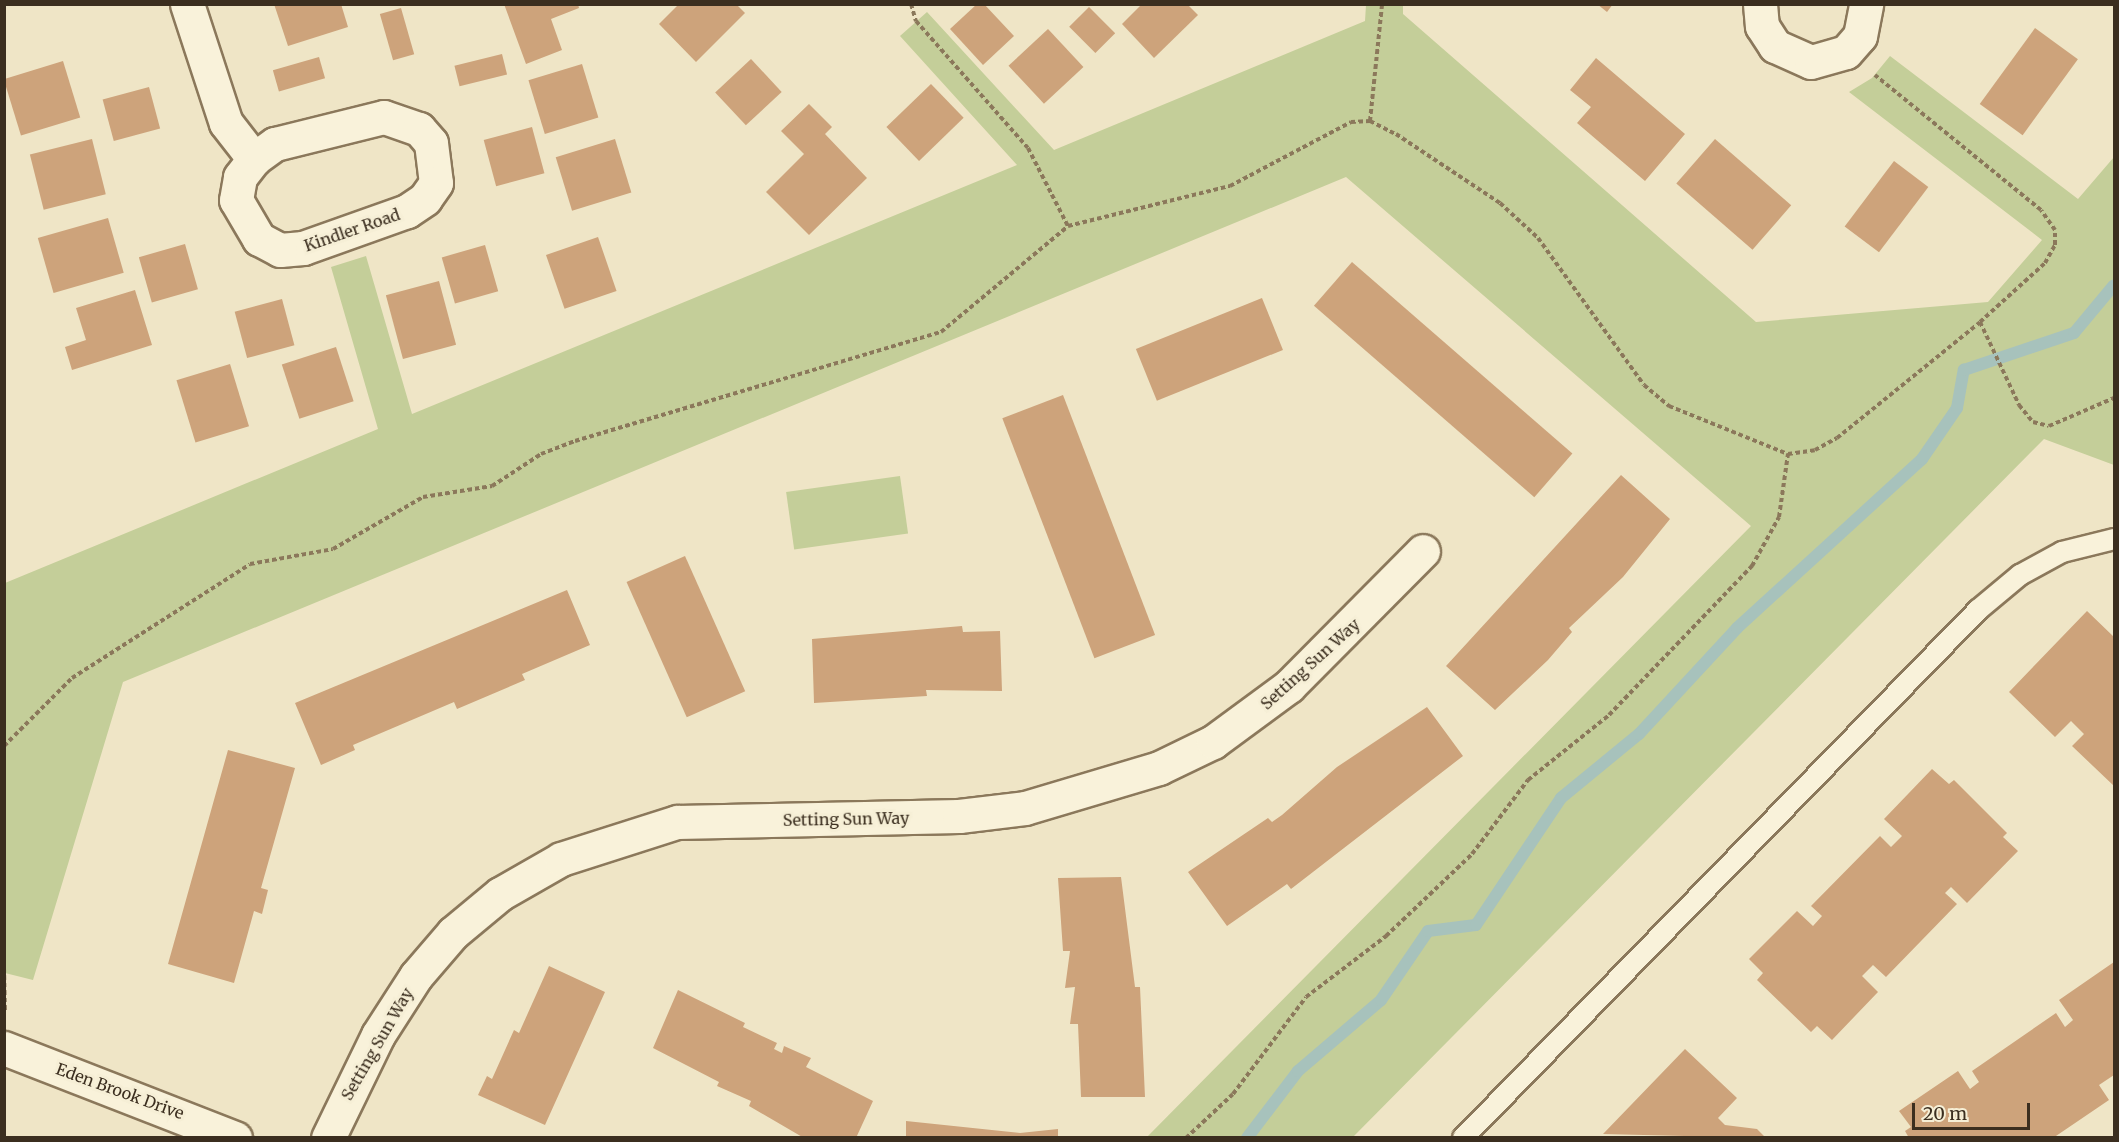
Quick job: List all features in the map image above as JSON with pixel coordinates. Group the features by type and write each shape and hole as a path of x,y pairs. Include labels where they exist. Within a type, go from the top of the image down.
{"street":[{"path":"187,4 226,123 254,159"},
{"path":"1760,4 1762,26 1775,46 1794,59 1830,60 1846,52 1860,36 1866,4"},
{"name":"Kindler Road","path":"384,117 419,129 431,143 437,165 436,183 407,211 303,248 280,250 259,239 236,200 240,177 254,159 275,144 384,117"},
{"name":"Setting Sun Way","path":"328,1137 378,1035 416,976 453,933 500,894 561,859 677,822 958,816 1025,808 1159,768 1213,742 1289,686 1423,551"},
{"name":"Eden Brook Drive","path":"4,1048 235,1137"}],"lane":[{"path":"1463,1137 1978,610 2020,575 2062,552 2115,539"}],"path":[{"path":"911,4 916,21 1028,148 1068,225"},
{"path":"1370,121 1383,4"},
{"path":"4,746 72,678 250,564 333,549 423,497 492,486 541,454 575,441 941,332 1068,225 1230,186 1326,132 1370,121 1500,203 1538,238 1644,385 1669,406 1788,454 1815,450 1837,438 1980,322 2045,263 2055,230 2041,210 1846,52"},
{"path":"1980,322 2019,405 2033,422 2049,426 2115,398"},
{"path":"1186,1137 1233,1094 1306,997 1386,936 1472,854 1528,780 1609,715 1752,566 1779,517 1788,454"},
{"path":"4,968 4,1022"}],"green space":[{"path":"1366,5 1403,5 1403,14 1756,322 1988,302 2042,240 1849,92 1872,78 1890,56 2078,199 2114,157 2114,465 2044,439 1353,1137 1147,1137 1751,526 1346,177 123,682 33,980 5,973 5,583 378,429 331,267 366,256 412,414 1017,165 900,36 927,12 1054,150 1365,21"},
{"path":"900,476 908,533 794,549 786,492"}],"building":[{"path":"274,4 341,4 348,27 288,46"},
{"path":"504,4 578,4 579,8 551,19 562,50 526,64"},
{"path":"679,4 736,4 745,13 696,62 659,24"},
{"path":"977,4 984,4 1014,36 983,65 950,29"},
{"path":"1142,4 1187,4 1198,15 1154,58 1122,24"},
{"path":"1597,4 1613,4 1607,12"},
{"path":"1089,7 1115,33 1095,53 1069,27"},
{"path":"401,8 414,54 393,60 380,14"},
{"path":"2035,28 2078,59 2023,135 1980,104"},
{"path":"1048,29 1083,67 1044,104 1009,66"},
{"path":"502,54 507,74 460,86 454,66"},
{"path":"319,57 325,78 279,91 273,70"},
{"path":"1596,58 1685,134 1645,181 1577,123 1591,107 1570,90"},
{"path":"751,59 782,92 746,125 715,92"},
{"path":"63,61 80,117 21,136 4,79"},
{"path":"582,64 598,118 545,134 528,80"},
{"path":"931,84 964,118 919,161 886,127"},
{"path":"149,87 160,129 114,141 103,99"},
{"path":"809,104 832,127 825,134 867,178 809,235 766,192 804,154 781,131"},
{"path":"532,127 544,173 496,186 484,140"},
{"path":"92,139 106,194 44,210 30,154"},
{"path":"615,139 631,193 572,211 556,157"},
{"path":"1715,139 1791,205 1753,250 1676,184"},
{"path":"1894,161 1928,187 1879,252 1845,226"},
{"path":"108,218 124,273 54,293 38,238"},
{"path":"598,237 617,291 565,309 546,255"},
{"path":"185,244 198,289 152,302 139,257"},
{"path":"485,245 498,291 455,304 442,257"},
{"path":"1352,262 1572,454 1534,497 1314,306"},
{"path":"439,281 456,345 403,359 386,295"},
{"path":"135,290 152,345 72,370 65,347 86,340 76,308"},
{"path":"1262,298 1283,350 1157,401 1136,349"},
{"path":"282,299 294,345 247,358 235,312"},
{"path":"336,347 354,401 299,419 282,365"},
{"path":"230,364 249,426 195,443 176,380"},
{"path":"1063,395 1155,635 1094,658 1002,418"},
{"path":"1621,475 1670,519 1623,577 1569,628 1572,632 1548,660 1495,710 1446,666"},
{"path":"685,556 745,691 687,717 627,582"},
{"path":"567,590 590,645 522,674 525,680 457,709 454,702 353,745 355,750 321,765 295,703"},
{"path":"2087,611 2114,637 2114,786 2072,746 2084,734 2071,721 2055,737 2009,692"},
{"path":"962,626 963,632 1000,631 1002,691 926,690 927,696 814,703 812,639"},
{"path":"1427,707 1463,756 1291,889 1287,884 1227,926 1188,872 1268,818 1272,822 1337,767"},
{"path":"228,750 295,768 261,888 268,890 262,914 254,911 234,983 168,964"},
{"path":"1932,769 1949,784 1954,780 2007,833 2003,837 2018,851 1967,903 1951,887 1945,893 1957,904 1886,977 1873,965 1862,976 1878,992 1832,1040 1817,1026 1811,1032 1757,980 1763,973 1749,959 1797,911 1813,926 1822,916 1811,906 1880,836 1891,847 1902,836 1884,819"},
{"path":"1121,877 1135,987 1140,987 1145,1097 1081,1097 1078,1024 1070,1024 1075,987 1065,988 1070,951 1063,951 1058,878"},
{"path":"2114,962 2114,1075 2099,1085 2109,1100 2053,1138 1909,1138 1905,1131 1911,1127 1899,1111 1958,1071 1970,1089 1979,1082 1972,1071 2056,1013 2065,1027 2073,1020 2059,1000"},
{"path":"549,966 605,992 545,1125 478,1095 487,1076 492,1079 514,1030 519,1033"},
{"path":"678,990 745,1023 743,1027 777,1043 774,1049 782,1053 784,1046 811,1058 806,1067 873,1101 856,1138 804,1138 749,1106 751,1101 717,1086 719,1082 653,1048"},
{"path":"1685,1049 1737,1098 1718,1118 1725,1125 1757,1129 1766,1138 1603,1134"},
{"path":"906,1121 1020,1133 1058,1129 1058,1138 906,1138"}],"waterway":[{"path":"1247,1138 1298,1071 1381,1000 1428,931 1476,925 1561,798 1639,734 1737,628 1922,459 1957,408 1964,370 2074,333 2114,285"}]}
